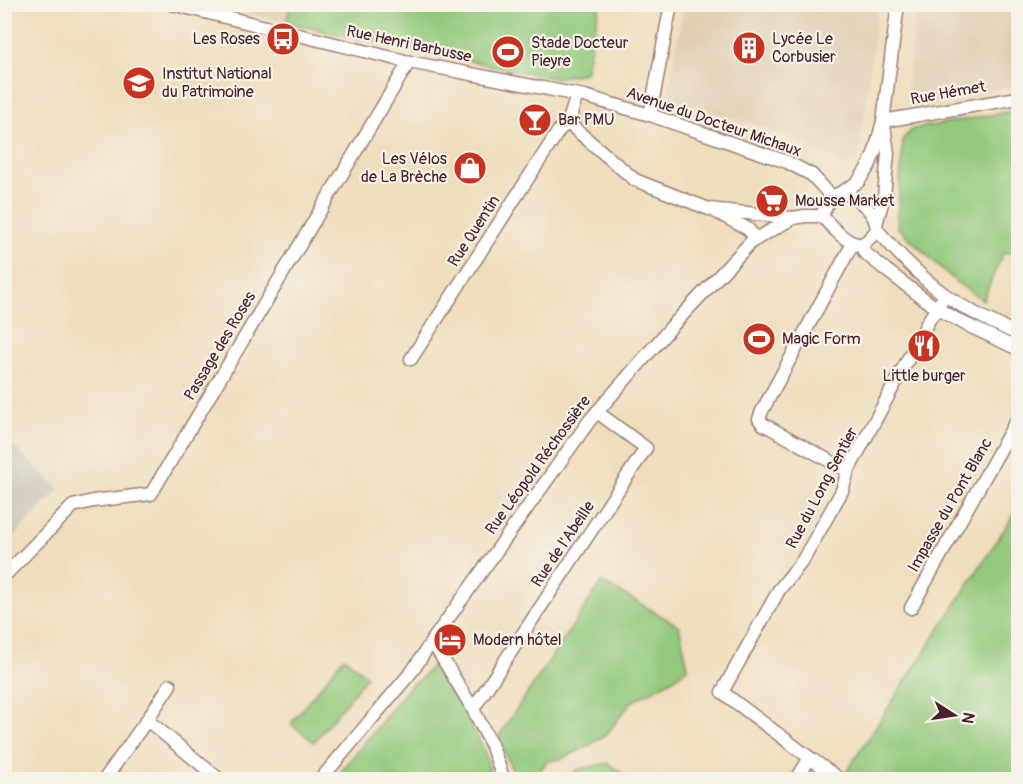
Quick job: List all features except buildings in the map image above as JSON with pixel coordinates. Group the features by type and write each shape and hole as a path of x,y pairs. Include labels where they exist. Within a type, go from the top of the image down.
{"street":[{"name":"Rue Henri Barbusse","path":"172,4 409,62 577,95"},
{"path":"650,115 670,4"},
{"path":"898,4 884,121 875,151 869,166 858,182 826,202 822,216 835,231 857,244 865,253 936,308 1018,349"},
{"name":"Passage des Roses","path":"4,576 73,506 93,501 151,495 409,62"},
{"path":"577,95 568,123 634,180 709,209 748,229 756,239"},
{"name":"Avenue du Docteur Michaux","path":"577,95 650,115 787,162 812,175 837,195"},
{"name":"Rue Hémet","path":"884,121 1018,98"},
{"path":"848,471 763,424 759,419 857,244 867,242 877,225 884,196 888,153 884,121"},
{"name":"Rue Quentin","path":"411,359 560,129 568,123"},
{"path":"837,195 852,196 865,205 898,252 945,295 973,312 1018,334"},
{"path":"709,209 793,218"},
{"name":"Rue Léopold Réchossière","path":"320,780 413,670 597,411 672,325 756,239 793,218 822,216"},
{"name":"Rue du Long Sentier","path":"810,758 722,692 780,590 803,561 842,490 848,471 945,295"},
{"name":"Rue de l'Abeille","path":"473,709 646,448 597,411"},
{"name":"Impasse du Pont Blanc","path":"911,608 1018,418"},
{"path":"432,641 473,709 491,744 503,779"},
{"path":"104,780 170,685"},
{"path":"147,720 220,780"},
{"path":"796,780 810,758 841,780"}],"shaded area":[{"path":"213,5 291,5 286,22"},
{"path":"684,5 878,5 859,155 843,163 779,132 667,98"},
{"path":"917,5 1018,5 1018,86 915,105 906,95"},
{"path":"4,438 60,489 5,545 4,545"}],"green space":[{"name":"Stade Docteur Pieyre","path":"291,4 600,5 585,73 553,78 286,22"},
{"path":"1018,110 1018,253 1003,253 983,300 956,282 897,227 903,139 913,129"},
{"path":"1018,508 1018,779 858,779 847,771"},
{"path":"602,582 679,626 688,668 631,702 607,734 574,753 558,760 547,761 539,772 530,774 531,779 516,779 498,737"},
{"path":"344,657 367,676 314,742 292,725 292,722"},
{"path":"433,664 436,664 484,749 492,779 335,779 412,684 420,680"},
{"path":"608,763 630,779 567,779 576,770"}],"place":[{"name":"Les Roses","path":"283,39"},
{"name":"Lycée Le Corbusier","path":"749,48"},
{"name":"Stade Docteur Pieyre","path":"508,52"},
{"name":"Institut National du Patrimoine","path":"139,83"},
{"name":"Bar PMU","path":"535,120"},
{"name":"Les Vélos de La Brèche","path":"470,168"},
{"name":"Mousse Market","path":"772,201"},
{"name":"Magic Form","path":"759,339"},
{"name":"Little burger","path":"924,346"},
{"name":"Modern hôtel","path":"450,640"}]}
